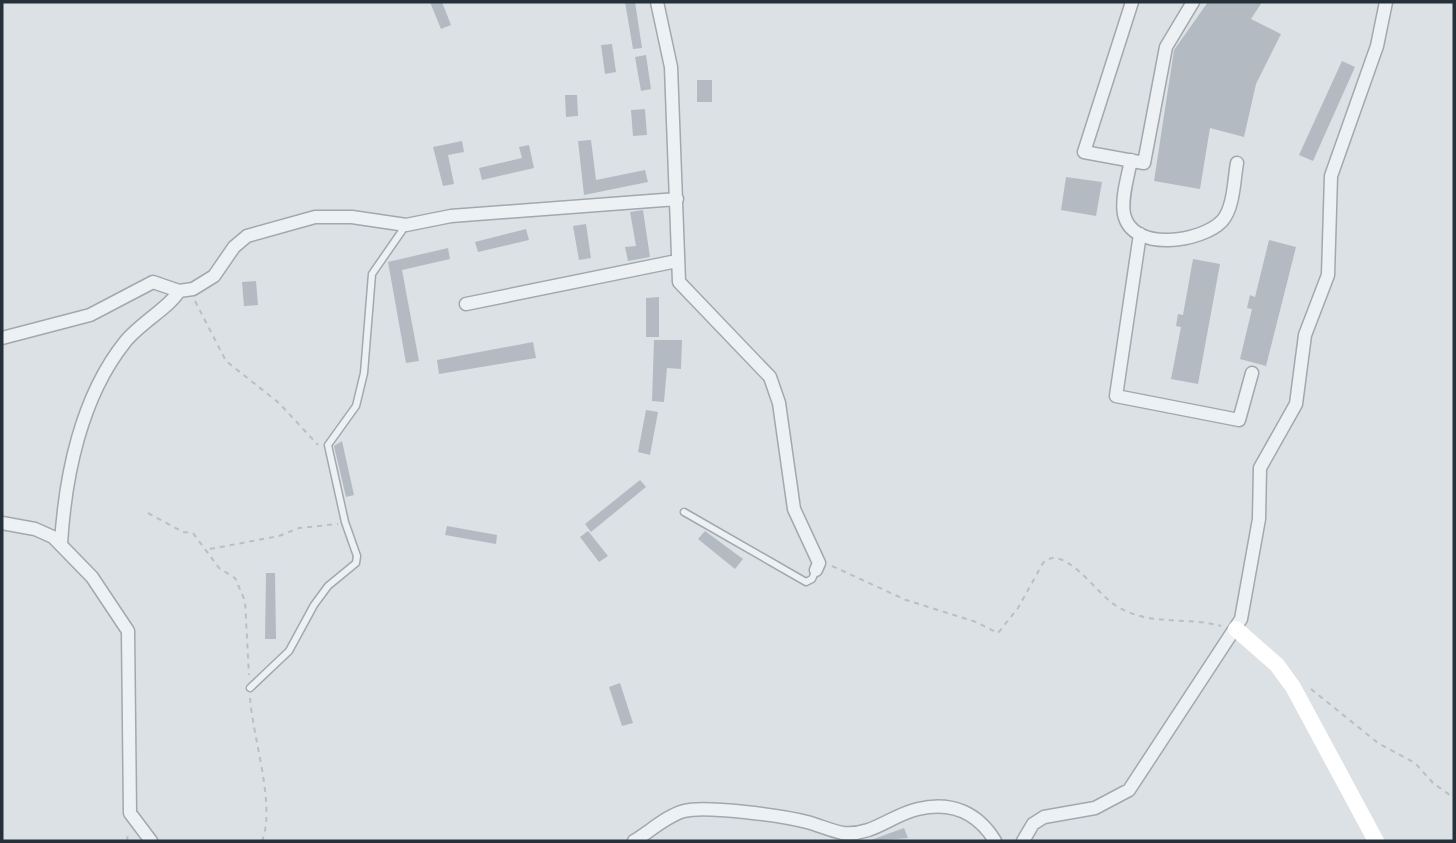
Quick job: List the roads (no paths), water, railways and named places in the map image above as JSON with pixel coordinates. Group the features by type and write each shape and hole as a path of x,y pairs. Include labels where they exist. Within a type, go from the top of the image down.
{"street":[{"path":"657,2 671,67 679,282 770,377 779,403 794,509 819,563 817,570"},
{"path":"1132,2 1084,152 1144,163 1166,47 1193,2"},
{"path":"1023,841 1033,824 1044,817 1095,808 1129,790 1188,697 1236,629 1244,605 1259,519 1260,468 1296,404 1305,335 1328,275 1331,176 1377,46 1386,2"},
{"path":"1130,160 1124,214 1128,223 1150,239 1169,241 1198,234 1221,222 1227,213 1237,163"},
{"path":"61,544 73,456 102,379 137,328 181,291 214,276 233,247 247,236 315,217 352,217 406,225 451,216 677,199"},
{"path":"1140,234 1116,397 1239,420 1252,373"},
{"path":"466,304 677,261"},
{"path":"2,338 90,315 152,282 181,291"},
{"path":"2,523 46,532 61,544 105,595 128,631 131,813 151,841"},
{"path":"1236,629 1252,640 1277,665 1293,687 1376,841"},
{"path":"634,841 684,811 715,810 804,821 843,833 874,830 918,808 948,807 969,811 986,827 995,841"}],"lane":[{"path":"250,688 289,651 314,605 328,586 356,563 357,556 345,522 328,445 356,406 364,373 372,274 406,225"},
{"path":"684,512 806,582 812,579 817,570"}]}
